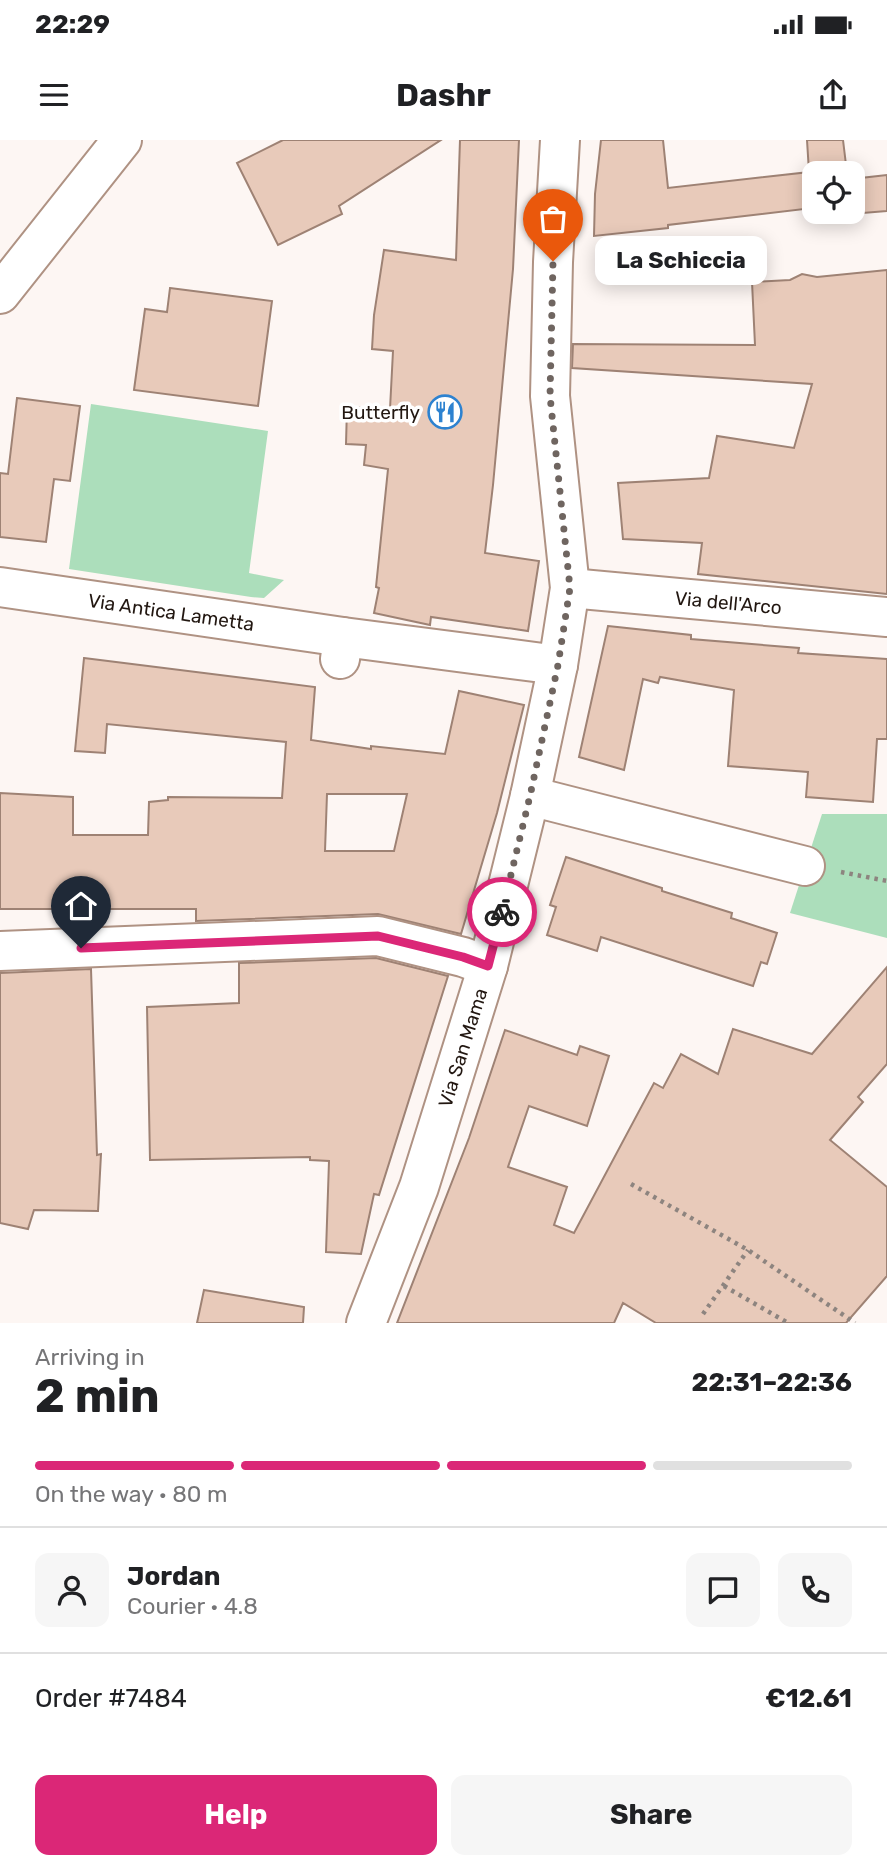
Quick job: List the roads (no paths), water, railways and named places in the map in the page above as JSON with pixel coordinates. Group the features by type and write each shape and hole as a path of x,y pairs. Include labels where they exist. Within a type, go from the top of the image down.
{"street":[{"path":"0,294 122,140"},
{"name":"Via San Mama","path":"366,1323 419,1187 488,966 530,796 558,665 570,588 550,396 553,261 560,140"},
{"name":"Via Antica Lametta","path":"0,587 341,648 558,665"},
{"name":"Via dell'Arco","path":"570,588 887,617"},
{"path":"530,796 805,866"},
{"path":"0,951 378,936 463,957 488,966"}],"place":[{"name":"La Schiccia","path":"553,261"},
{"name":"Butterfly","path":"445,412"}]}
